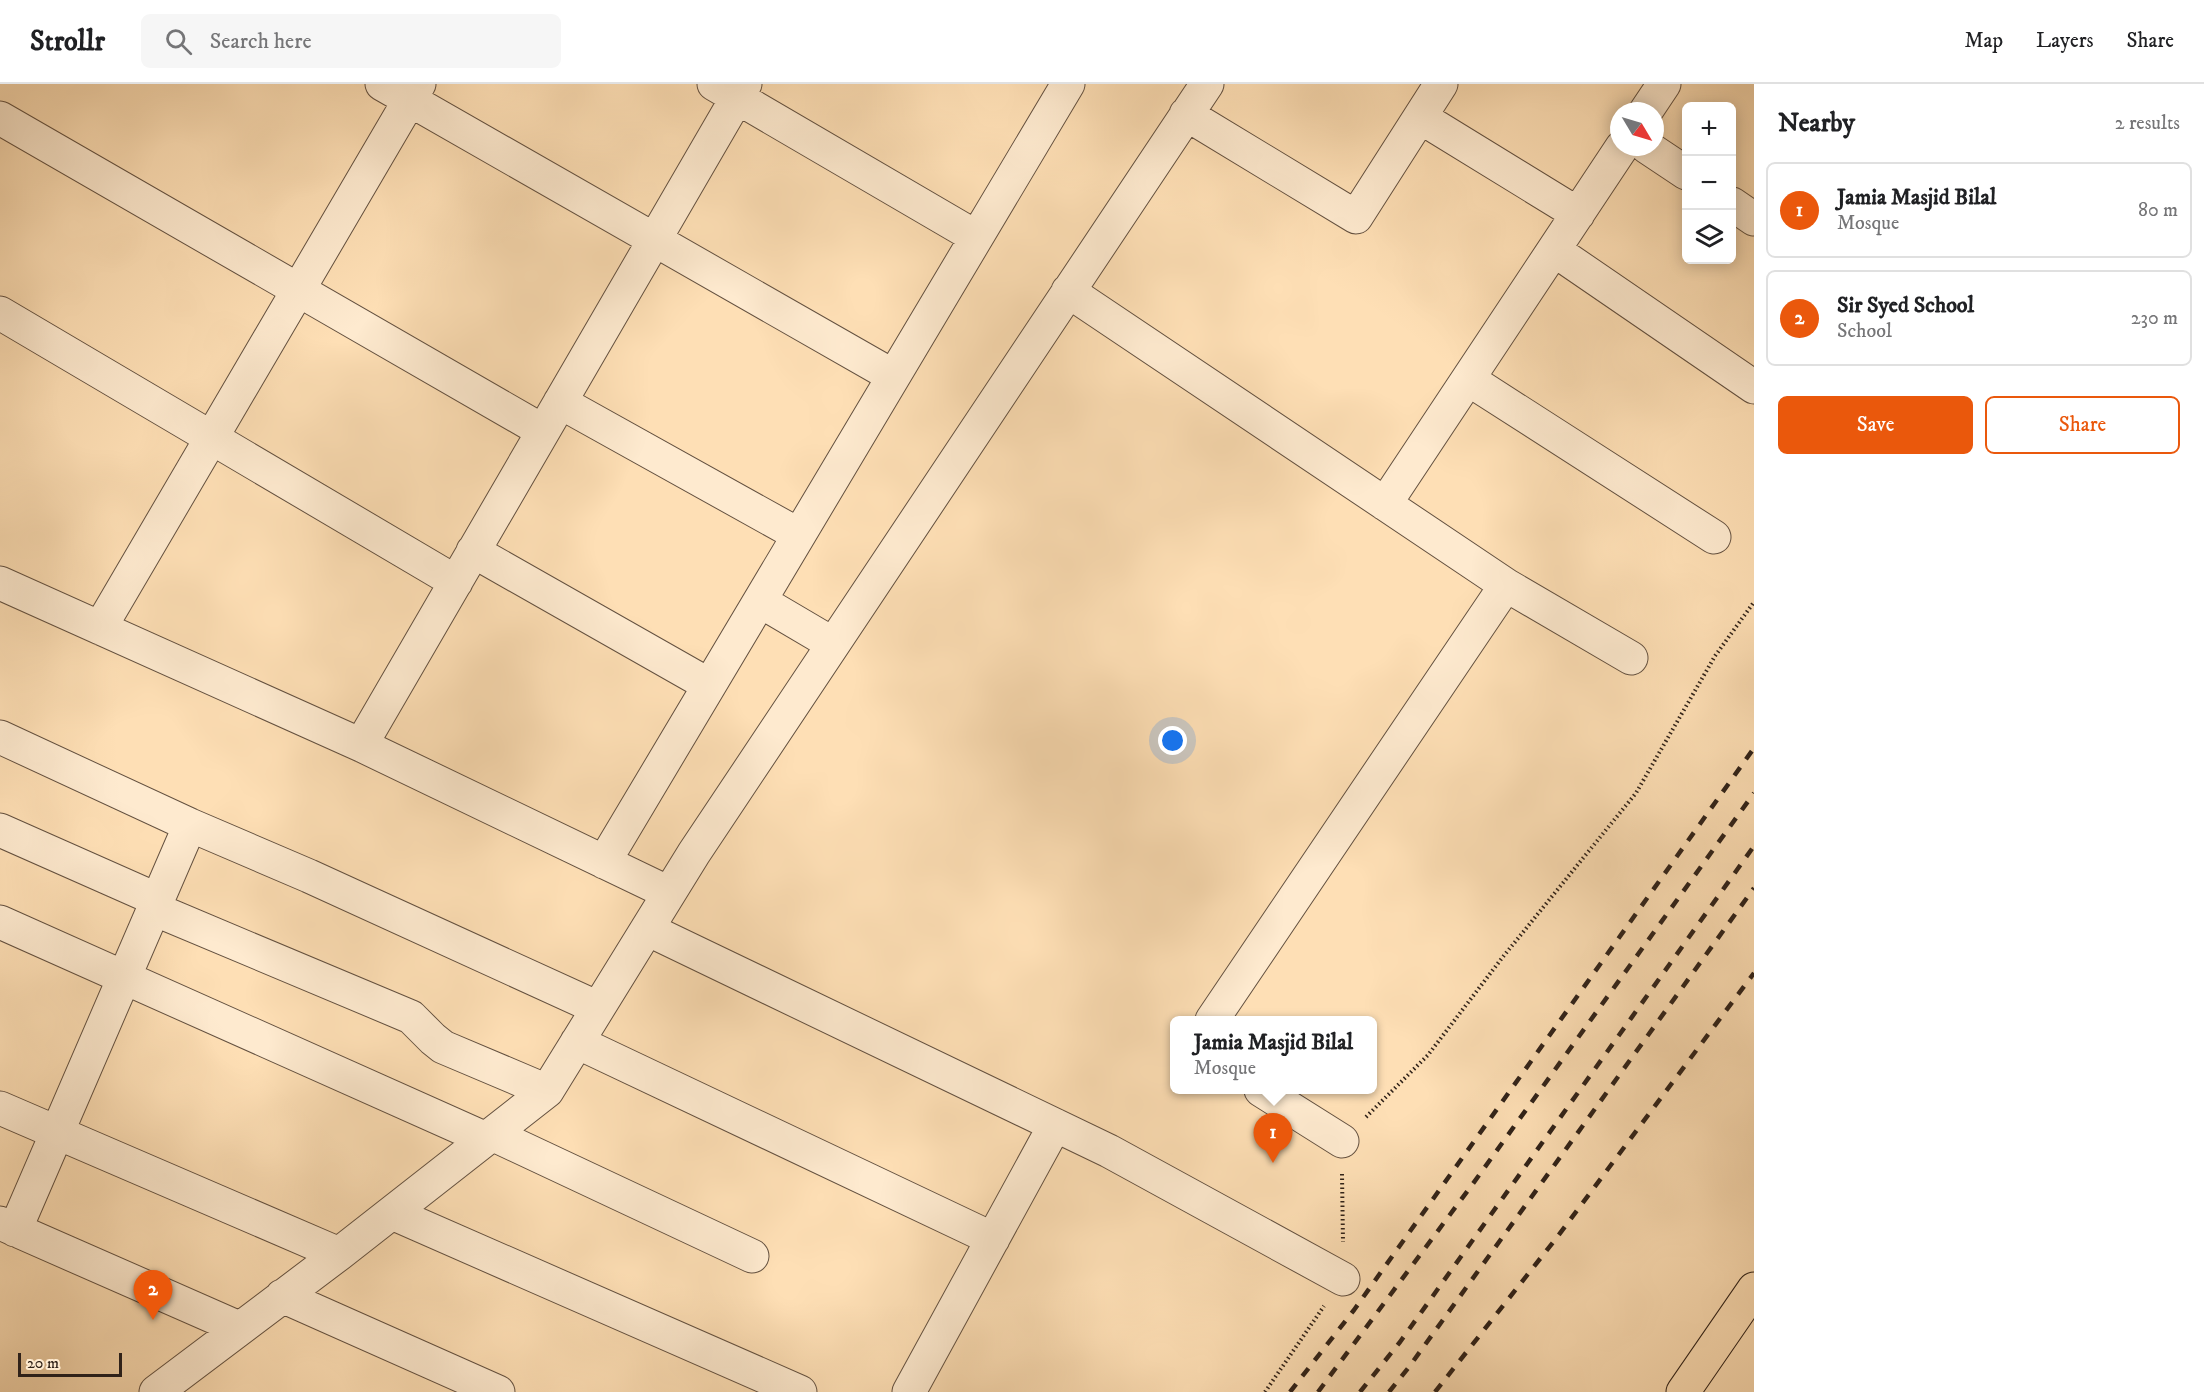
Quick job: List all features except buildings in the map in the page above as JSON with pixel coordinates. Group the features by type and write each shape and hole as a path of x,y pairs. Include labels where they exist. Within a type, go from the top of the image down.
{"highway":[{"path":"1683,1392 1754,1289"}],"street":[{"path":"156,1392 339,1254 547,1091 669,893 1068,291 1192,95 1356,217 1441,84"},
{"path":"1652,102 1664,84"},
{"path":"604,862 976,237 1059,87"},
{"path":"361,745 654,240 732,88 976,237"},
{"path":"100,628 298,290 404,89 654,240 893,376"},
{"path":"1420,117 1578,214"},
{"path":"0,118 543,431"},
{"path":"1385,504 1616,156"},
{"path":"1660,156 1682,170"},
{"path":"1736,207 1754,219"},
{"path":"1554,250 1754,387"},
{"path":"1068,291 1506,585 1631,658"},
{"path":"0,313 456,582"},
{"path":"1468,379 1713,537"},
{"path":"560,402 799,535"},
{"path":"474,551 709,686"},
{"path":"0,583 361,745 669,893"},
{"path":"1215,1016 1506,585"},
{"path":"760,601 833,644"},
{"path":"0,737 598,1008"},
{"path":"190,825 58,1131 8,1226 239,1329"},
{"path":"0,830 156,904 411,1017 443,1047 547,1091"},
{"path":"0,922 489,1137 752,1256"},
{"path":"647,929 1109,1151 1343,1279"},
{"path":"577,1042 993,1239"},
{"path":"1269,1094 1342,1141"},
{"path":"0,1108 58,1131 339,1254"},
{"path":"909,1392 1055,1125"},
{"path":"392,1213 800,1392"},
{"path":"282,1296 498,1392"}],"path":[{"path":"1265,1392 1343,1279 1342,1141 1428,1055 1502,958 1636,793 1715,656 1754,602"}],"railway":[{"path":"1290,1392 1354,1310 1754,748"},
{"path":"1318,1392 1472,1185 1754,793"},
{"path":"1360,1392 1400,1342 1754,846"},
{"path":"1389,1392 1754,888"},
{"path":"1435,1392 1558,1236 1754,973"}],"place":[{"name":"Jamia Masjid Bilal","path":"1273,1163"},
{"name":"Sir Syed School","path":"153,1320"}]}
